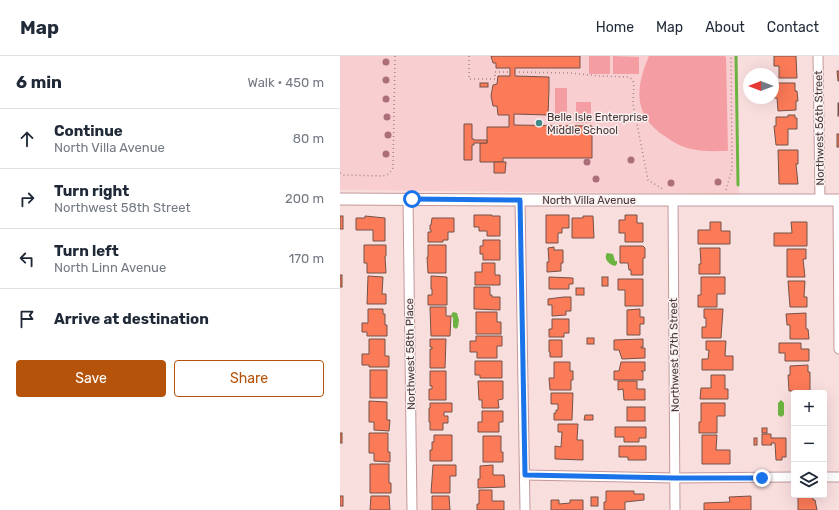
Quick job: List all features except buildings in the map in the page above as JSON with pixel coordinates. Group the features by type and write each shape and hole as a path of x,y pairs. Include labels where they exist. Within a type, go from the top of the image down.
{"street":[{"name":"Northwest 56th Street","path":"818,56 820,200"},
{"name":"North Villa Avenue","path":"340,199 838,200"},
{"name":"Northwest 58th Place","path":"408,199 412,510"},
{"path":"520,200 525,510"},
{"name":"Northwest 57th Street","path":"673,200 676,510"},
{"path":"838,200 839,349"},
{"path":"525,475 675,478 791,477"},
{"path":"827,477 839,477"}],"path":[{"path":"340,173 344,175 383,176 389,174 394,168 395,56"},
{"path":"469,56 469,79 495,79 495,72 510,72"},
{"path":"719,190 726,190 732,169 731,56"},
{"path":"515,72 567,73 628,77 632,79 634,83 633,104 648,180 665,190"}],"shaded area":[{"name":"Belle Isle Enterprise Middle School","path":"340,56 737,56 739,194 340,190"},
{"path":"589,56 610,56 610,74 589,74"},
{"path":"613,56 639,57 639,74 613,74"},
{"path":"649,56 726,57 728,151 700,151 684,147 655,129 647,120 642,111 640,90 641,79"},
{"path":"555,88 567,88 567,115 555,115"},
{"path":"576,102 591,102 591,123 576,123"},
{"path":"607,253 613,254 615,261 617,261 615,266 607,261"},
{"path":"453,312 457,313 459,320 458,327 456,329 453,327 453,318 451,315"},
{"path":"781,400 784,403 784,415 781,417 778,415 778,403"}],"waterway":[{"path":"736,56 738,185"}],"place":[{"name":"Belle Isle Enterprise Middle School","path":"539,123"}],"route":[{"path":"412,199 520,200 525,475 762,478"}]}
